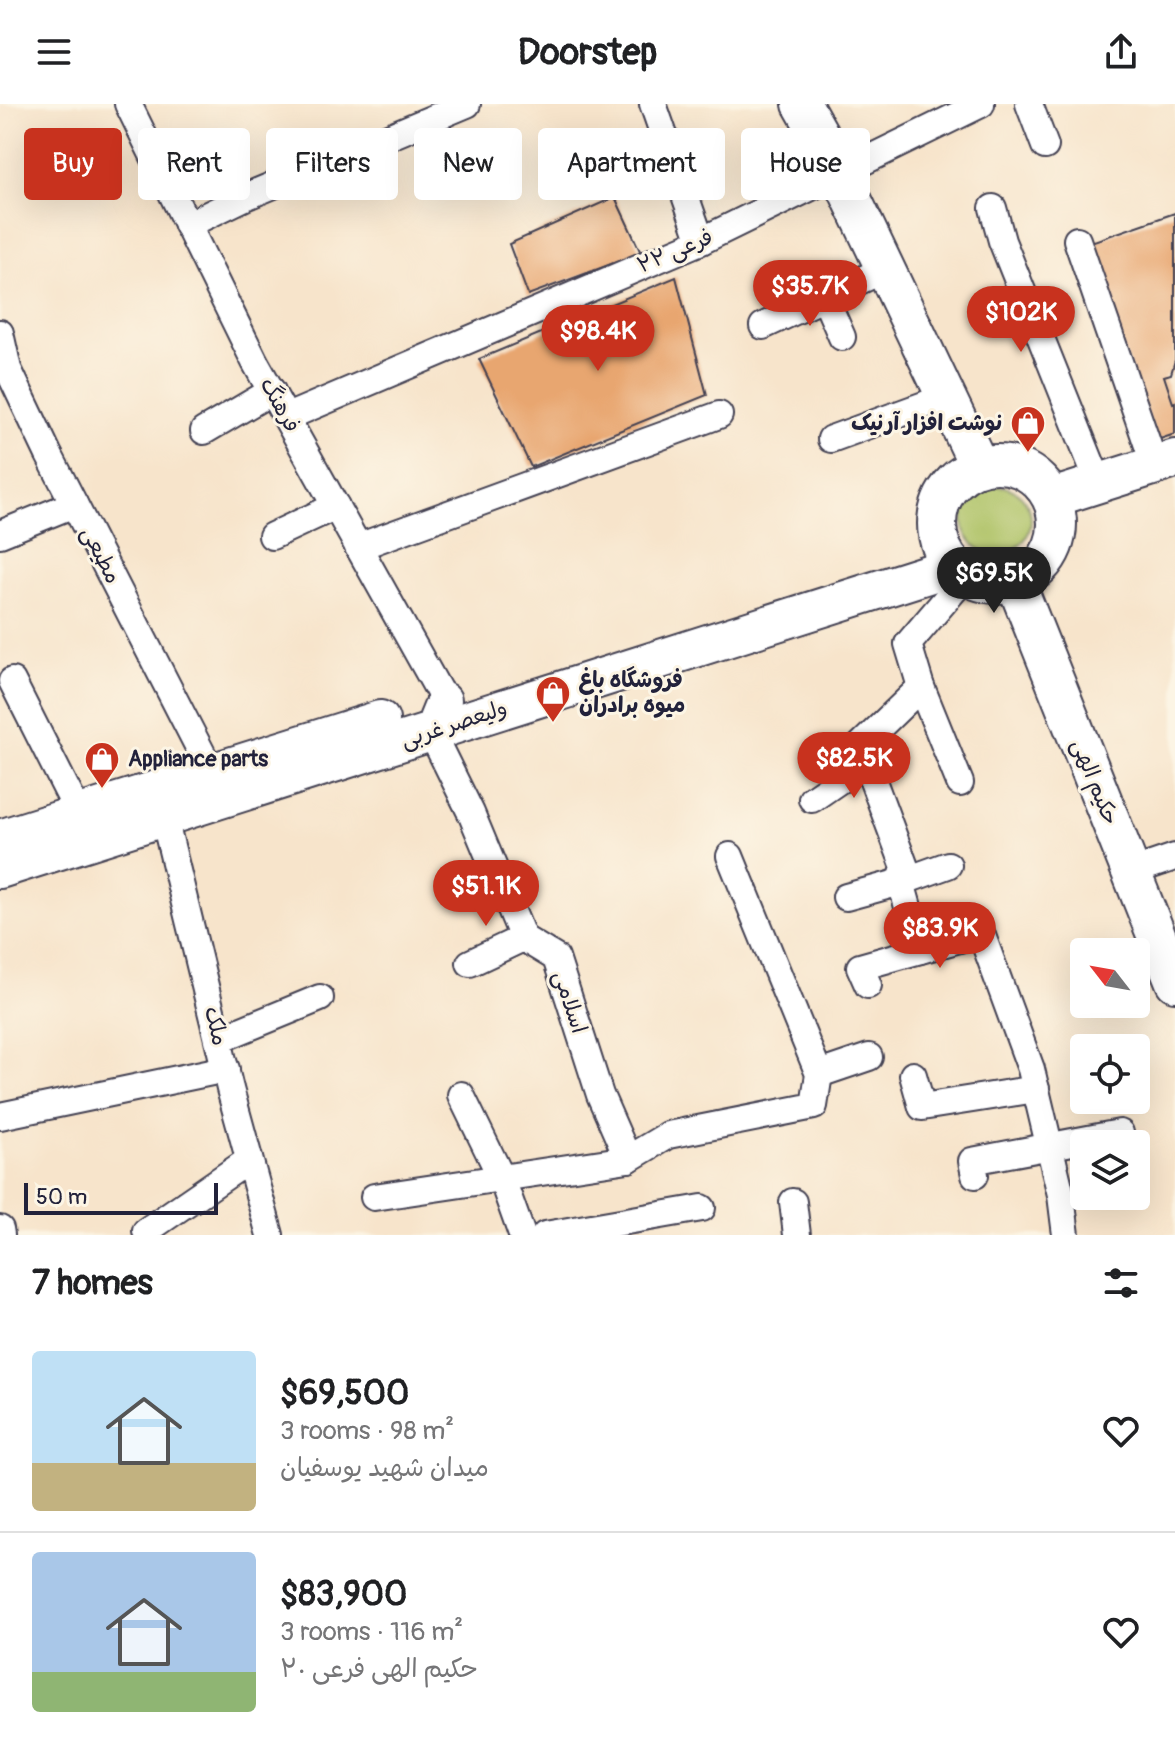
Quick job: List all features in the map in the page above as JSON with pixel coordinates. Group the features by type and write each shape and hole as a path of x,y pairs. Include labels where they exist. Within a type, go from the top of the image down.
{"main road":[{"path":"802,104 815,128"},
{"path":"852,200 979,466"},
{"path":"998,463 1018,467 1035,476 1055,510 1054,542 1046,559 1032,573 999,584 982,583 953,562 936,529 942,497 958,478 979,466 998,463"},
{"path":"1055,510 1099,483 1168,470"},
{"path":"1055,510 1168,470"},
{"name":"ولیعصر غربی","path":"0,839 212,773 438,716 953,562"},
{"name":"حکیم الهی","path":"1015,581 1175,982"},
{"name":"ولیعصر غربی","path":"0,869 164,817 438,716"}],"street":[{"name":"فرهنگ","path":"128,104 272,391 358,547 438,716"},
{"path":"187,225 245,197 467,104"},
{"path":"653,104 701,241"},
{"name":"فرعی ۲۲","path":"870,160 981,104"},
{"path":"1029,104 1045,146"},
{"name":"فرعی ۲۲","path":"287,417 701,241 787,200"},
{"path":"993,208 1002,241 1099,483"},
{"path":"1077,240 1168,470"},
{"path":"763,326 885,269"},
{"path":"825,298 842,337"},
{"name":"مطیعی","path":"1,342 8,369 11,404 74,504 212,773"},
{"path":"204,431 272,391"},
{"path":"831,439 946,397"},
{"path":"358,547 719,415"},
{"path":"0,534 74,504"},
{"path":"272,536 336,506"},
{"path":"953,562 908,644 921,687 960,783"},
{"path":"12,681 79,814"},
{"path":"920,950 901,882 905,867 860,746 921,687"},
{"path":"438,716 471,813 523,938 470,963"},
{"path":"812,799 866,762"},
{"name":"ملک","path":"164,817 270,1235"},
{"path":"374,1197 628,1159 668,1135 814,1106 819,1074 730,856"},
{"path":"1131,872 1175,857"},
{"path":"846,897 948,865"},
{"path":"868,985 860,967 981,933 1031,1069 1050,1147 1070,1188"},
{"name":"اسلامی","path":"523,938 556,958 600,1095 628,1159"},
{"path":"220,1039 320,998"},
{"path":"819,1074 869,1057"},
{"path":"0,1116 226,1069"},
{"path":"913,1075 922,1107 1036,1089"},
{"path":"461,1095 502,1179 522,1235"},
{"path":"975,1175 972,1161 1070,1143"},
{"path":"146,1231 249,1160"},
{"path":"793,1202 797,1235"},
{"path":"1066,1235 1070,1206"},
{"path":"545,1235 702,1208"}],"green space":[{"path":"997,486 1021,496 1031,520 1021,544 997,554 973,544 963,520 973,496"}],"building":[{"path":"608,200 616,200 641,253 528,295 509,244"},
{"path":"1175,213 1175,360 1171,374 1164,376 1175,402 1175,434 1157,440 1085,244"},
{"path":"676,277 707,395 531,467 479,359"}],"place":[{"name":"نوشت افزار آرنیک","path":"1028,454"},
{"name":"فروشگاه باغ میوه برادران","path":"553,724"},
{"name":"Appliance parts","path":"102,790"}]}
